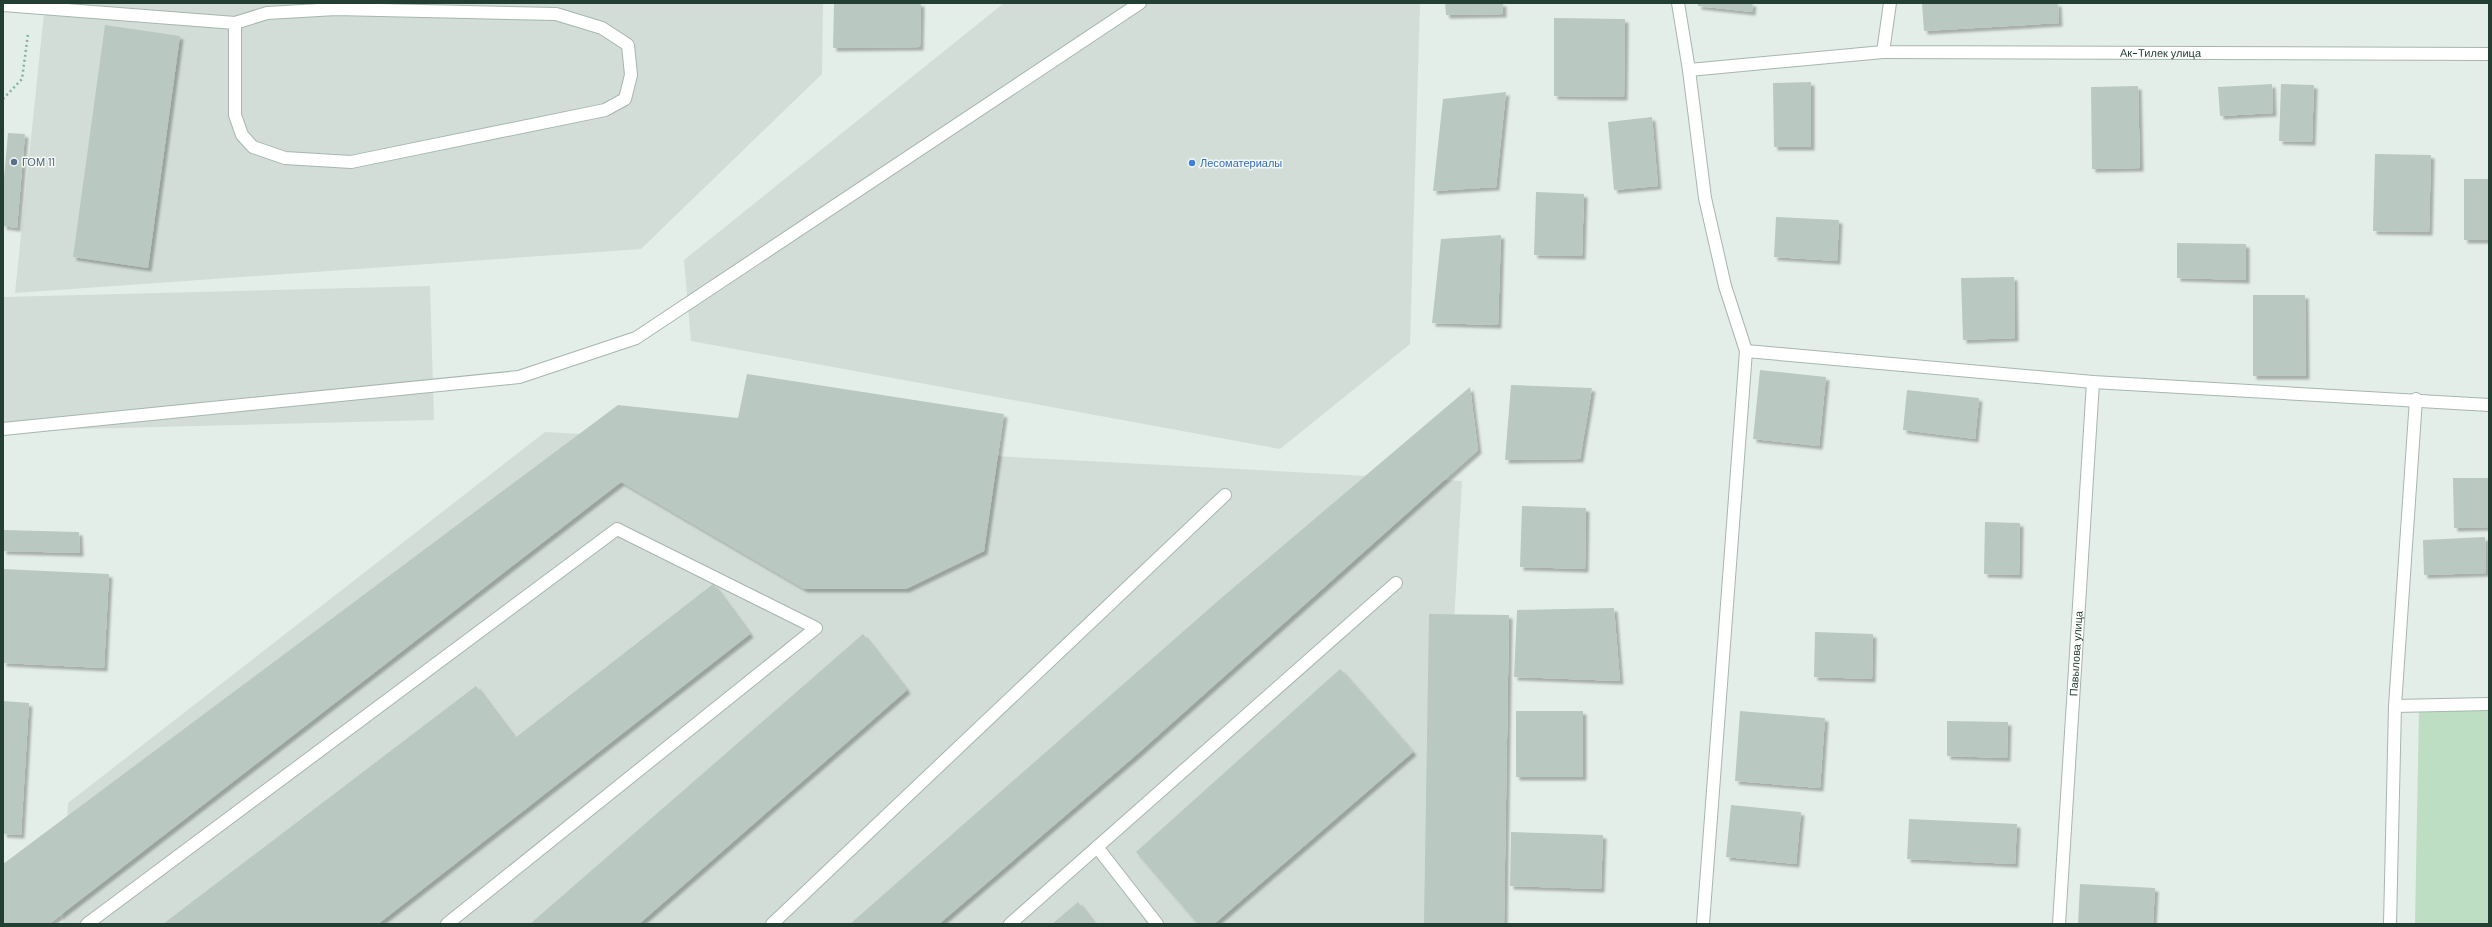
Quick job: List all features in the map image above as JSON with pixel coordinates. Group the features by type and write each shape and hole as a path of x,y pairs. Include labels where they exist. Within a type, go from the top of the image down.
{"street":[{"path":"3,429 518,377 636,338 1140,3"},
{"path":"1678,3 1689,70 1705,198 1725,286 1746,351 1703,924"},
{"path":"1883,52 1890,3"},
{"path":"3,5 235,23 268,13 336,9 556,14 602,28 628,45 631,75 625,99 605,110 351,162 285,158 253,147 242,135 235,115 235,23"},
{"name":"Ак-Тилек улица","path":"1689,70 1883,52 2489,54"},
{"path":"1746,351 2093,382 2416,399 2489,405"},
{"name":"Павылова улица","path":"2059,924 2093,382"},
{"path":"2390,924 2395,706 2416,399"},
{"path":"772,924 1225,496"},
{"path":"87,924 617,529 816,628 446,924"},
{"path":"1010,924 1396,583"},
{"path":"2395,706 2489,704"},
{"path":"1097,847 1157,924"}],"path":[{"path":"3,99 22,79 32,8"}],"shaded area":[{"path":"45,3 823,3 822,74 641,249 15,293"},
{"path":"1004,3 1420,3 1410,344 1280,449 691,341 684,260"},
{"path":"430,286 434,420 3,431 3,297"},
{"path":"545,432 1462,481 1437,924 63,924 68,803"}],"green space":[{"path":"2489,706 2489,924 2415,924 2419,707"}],"building":[{"path":"834,3 921,3 920,47 833,48"},
{"path":"1445,3 1503,3 1503,14 1446,15"},
{"path":"1698,3 1753,3 1752,12 1698,6"},
{"path":"1922,3 2058,3 2059,23 1924,31"},
{"path":"1554,18 1625,19 1624,97 1554,96"},
{"path":"105,25 180,36 148,268 73,257"},
{"path":"1811,82 1811,147 1774,147 1773,83"},
{"path":"2272,84 2273,113 2220,116 2218,87"},
{"path":"2281,84 2314,85 2312,142 2279,141"},
{"path":"2138,86 2140,168 2092,169 2091,87"},
{"path":"1506,92 1496,187 1433,191 1443,99"},
{"path":"1652,117 1658,186 1614,190 1608,122"},
{"name":"ГОМ 11","path":"8,133 25,134 17,228 3,226 3,190"},
{"path":"2375,154 2431,155 2429,232 2373,231"},
{"path":"2464,179 2489,179 2489,240 2464,240"},
{"path":"1536,192 1584,194 1582,256 1534,255"},
{"path":"1776,217 1839,220 1837,261 1774,257"},
{"path":"1501,235 1498,325 1432,323 1441,239"},
{"path":"2177,243 2246,244 2246,280 2177,278"},
{"path":"2014,277 2015,338 1963,340 1961,278"},
{"path":"2253,295 2305,295 2306,376 2253,376"},
{"path":"1760,370 1826,377 1819,446 1753,439"},
{"path":"747,374 1004,414 984,551 906,589 804,589 621,482 49,924 3,924 3,864 618,405 738,418"},
{"path":"1511,385 1592,388 1580,459 1505,460"},
{"path":"1470,387 1478,450 1135,756 939,924 850,924 1219,600"},
{"path":"1907,390 1979,398 1975,439 1903,430"},
{"path":"2453,478 2489,478 2489,527 2454,528"},
{"path":"1522,506 1586,508 1585,569 1520,567"},
{"path":"1985,522 2020,523 2019,575 1984,574"},
{"path":"3,530 79,532 80,553 3,551"},
{"path":"2485,537 2486,573 2424,575 2423,540"},
{"path":"3,569 109,574 104,668 3,663"},
{"path":"713,584 750,634 378,924 163,924 476,686 515,738"},
{"path":"1614,608 1620,681 1514,677 1517,610"},
{"path":"1429,614 1509,615 1504,924 1424,924"},
{"path":"1815,632 1873,634 1872,679 1814,677"},
{"path":"863,634 907,690 639,924 530,924"},
{"path":"1340,669 1413,752 1214,924 1198,924 1136,852"},
{"path":"3,701 29,703 21,835 3,834"},
{"path":"1516,711 1583,711 1583,777 1516,777"},
{"path":"1740,711 1825,718 1820,788 1735,781"},
{"path":"1947,721 2008,722 2007,758 1947,756"},
{"path":"1731,805 1801,812 1796,864 1726,857"},
{"path":"1909,819 2017,824 2015,864 1907,859"},
{"path":"1511,832 1603,835 1601,889 1510,886"},
{"path":"2080,884 2155,888 2153,924 2078,924"},
{"path":"1078,902 1095,924 1052,924"}],"place":[{"name":"ГОМ 11","path":"14,162"},
{"name":"Лесоматериалы","path":"1192,163"}]}
